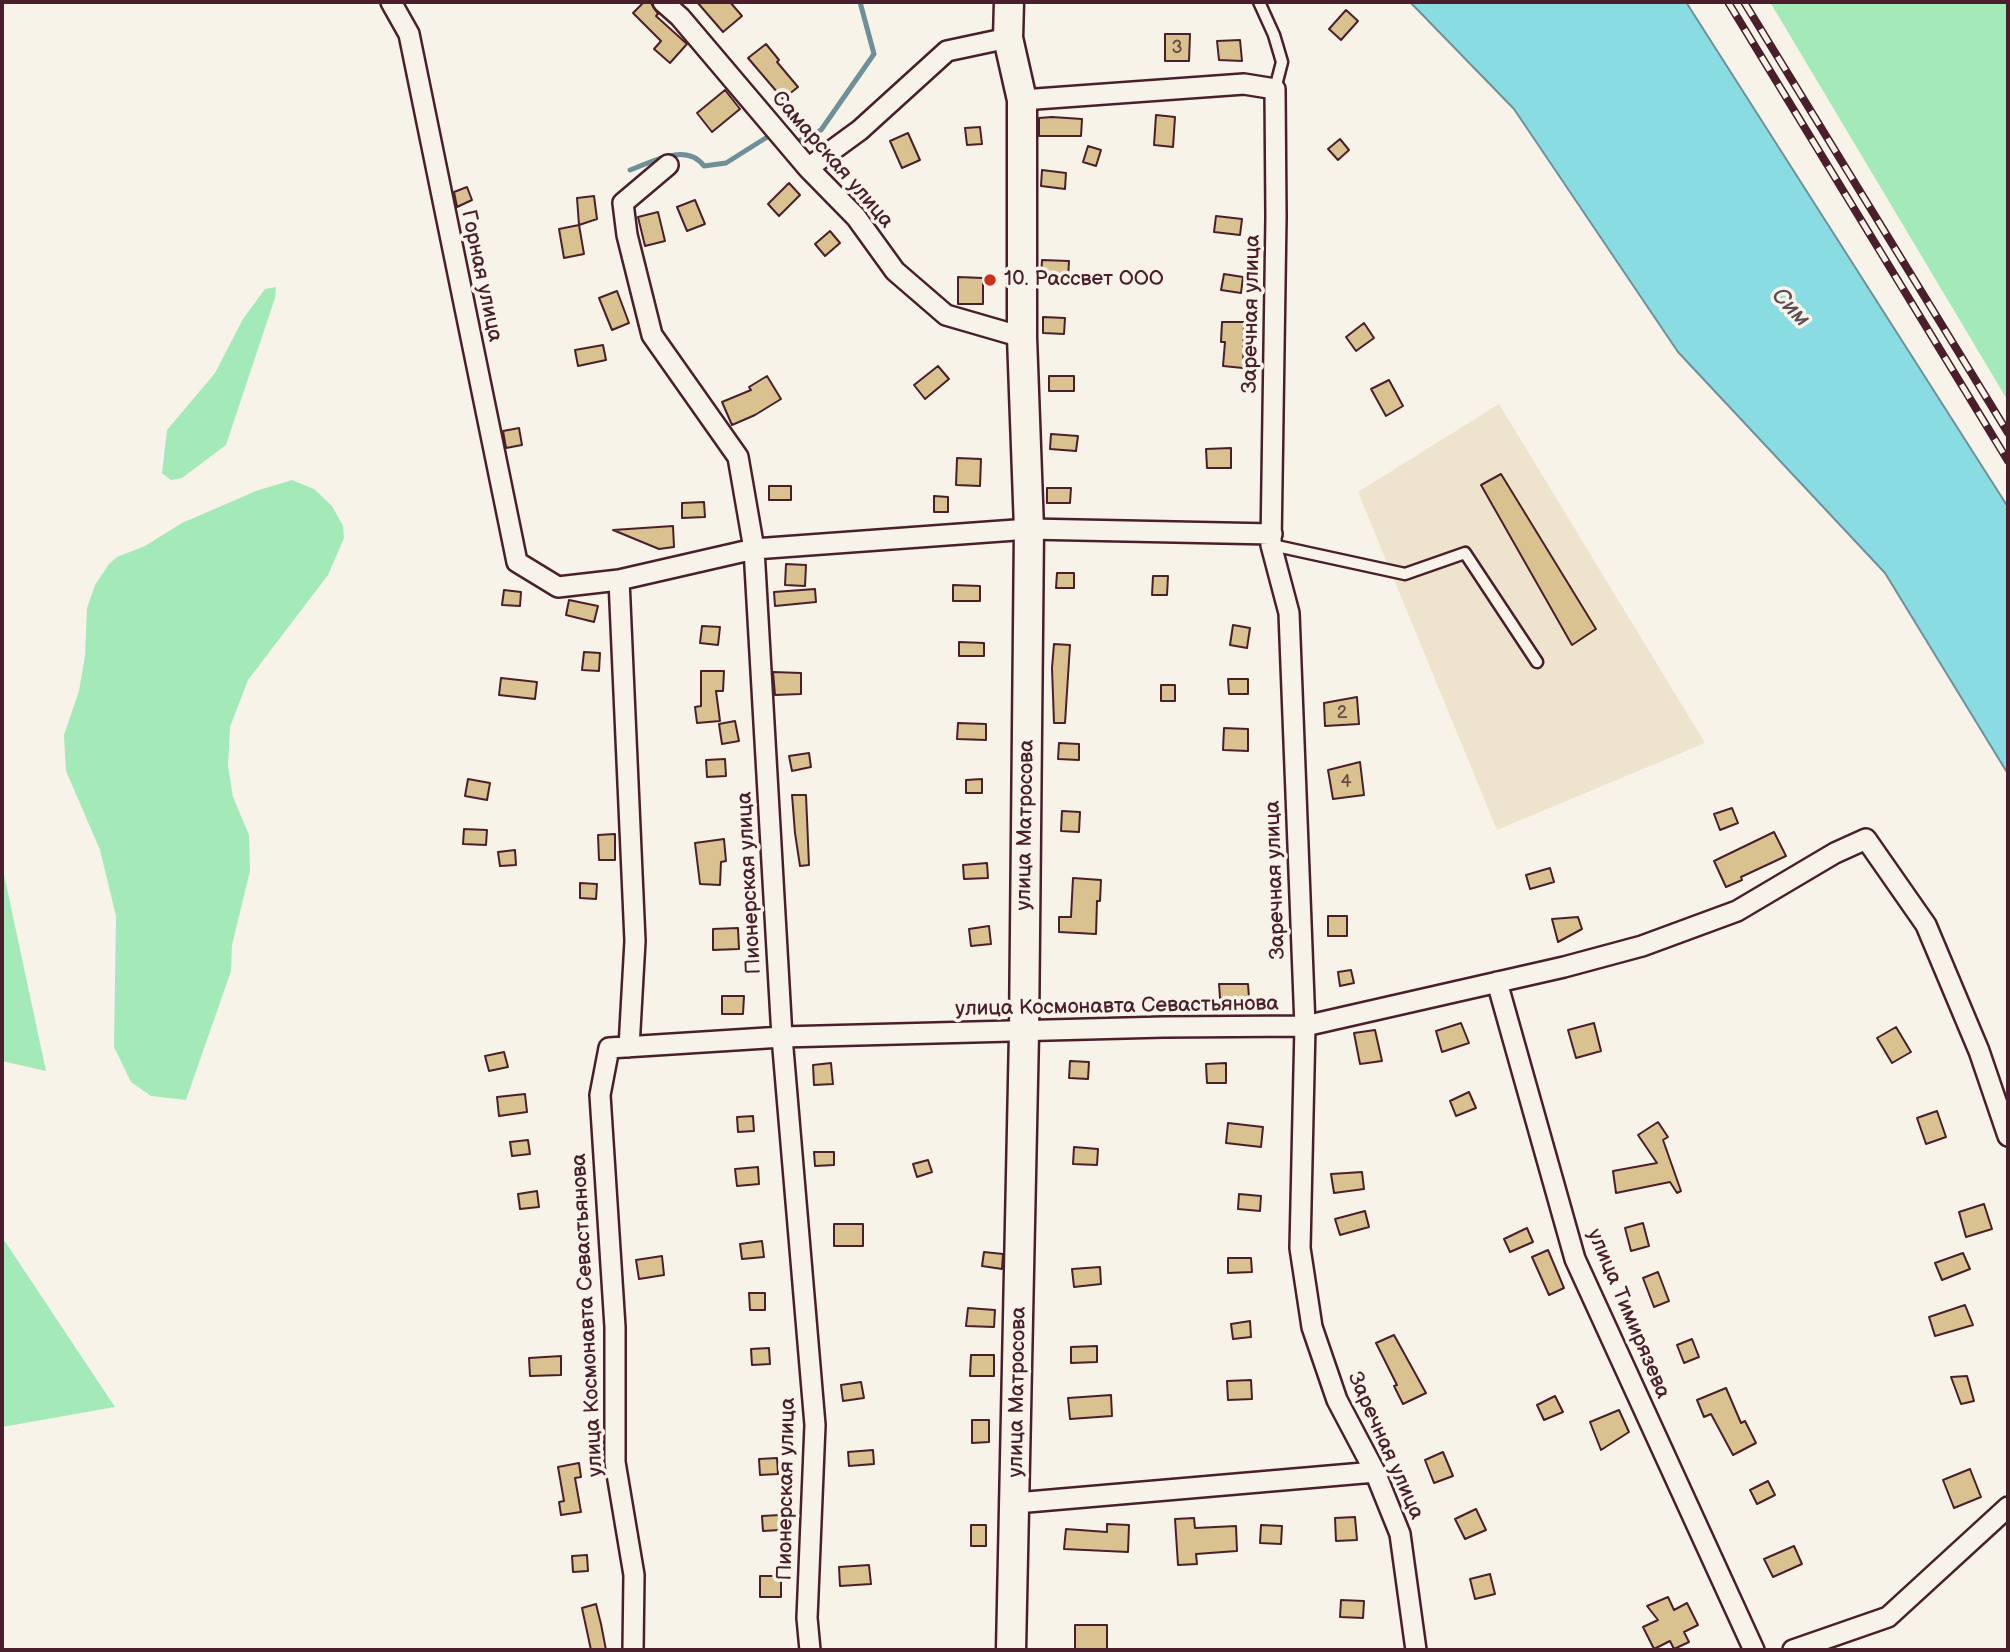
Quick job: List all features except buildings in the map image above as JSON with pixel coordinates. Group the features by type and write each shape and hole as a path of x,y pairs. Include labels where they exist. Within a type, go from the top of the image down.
{"main road":[{"name":"улица Матросова","path":"1009,2 1008,38 1022,100 1022,337 1029,530 1024,1032 1012,1650"}],"street":[{"name":"Горная улица","path":"391,2 409,34 517,562 558,587 619,580"},
{"name":"Самарская улица","path":"663,2 680,17 808,168 856,217 895,271 946,315 1022,337"},
{"path":"808,168 860,130 947,51 1008,38"},
{"path":"1022,100 1244,84 1275,89"},
{"name":"Заречная улица","path":"1275,89 1276,217 1271,540 1289,612 1305,1026 1300,1248 1312,1327 1338,1400 1375,1472 1401,1534 1416,1650"},
{"name":"Пионерская улица","path":"668,165 623,204 627,235 652,335 738,457 754,549 782,1037 815,1425 807,1618 810,1650"},
{"path":"629,1047 635,941 619,580 754,549 1029,530 1271,540"},
{"name":"улица Космонавта Севастьянова","path":"633,1650 634,1575 615,1462 615,1327 600,1095 609,1048 782,1037 1305,1026 1564,967 1642,946 1737,911 1835,853 1866,838 1926,925 1979,1051 2008,1136"},
{"name":"улица Тимирязева","path":"1497,982 1575,1259 1754,1650"},
{"path":"1016,1503 1375,1472"},
{"path":"1793,1650 1888,1617 2008,1507"}],"lane":[{"name":"Заречная улица","path":"1259,2 1274,35 1282,62 1275,89"},
{"path":"1271,540 1405,574 1465,553 1537,662"}],"shaded area":[{"path":"1499,404 1705,743 1497,830 1358,492"}],"green space":[{"path":"1770,2 2008,2 2008,401"},
{"path":"276,287 275,298 226,445 182,478 171,480 162,473 167,430 215,373 243,319 265,289"},
{"path":"292,480 314,489 332,506 343,526 344,538 328,575 248,680 230,727 228,766 233,797 249,835 250,871 232,945 231,971 186,1100 151,1096 131,1082 114,1047 116,916 100,850 66,771 64,735 79,691 85,656 87,608 95,585 117,557 145,546 182,523 256,491"},
{"path":"2,865 46,1071 2,1061"},
{"path":"2,1237 115,1407 2,1427"}],"water":[{"name":"Сим","path":"1410,2 1686,2 2008,507 2008,774 1885,573 1678,352 1514,109"}],"waterway":[{"path":"793,138 796,142 821,130 874,54 860,2"},
{"path":"630,170 658,159 678,155 688,155 704,166 726,163 772,134"}],"railway":[{"path":"1728,2 2008,461"},
{"path":"1744,2 2008,433"}],"place":[{"name":"10. Рассвет ООО","path":"990,280"}]}
